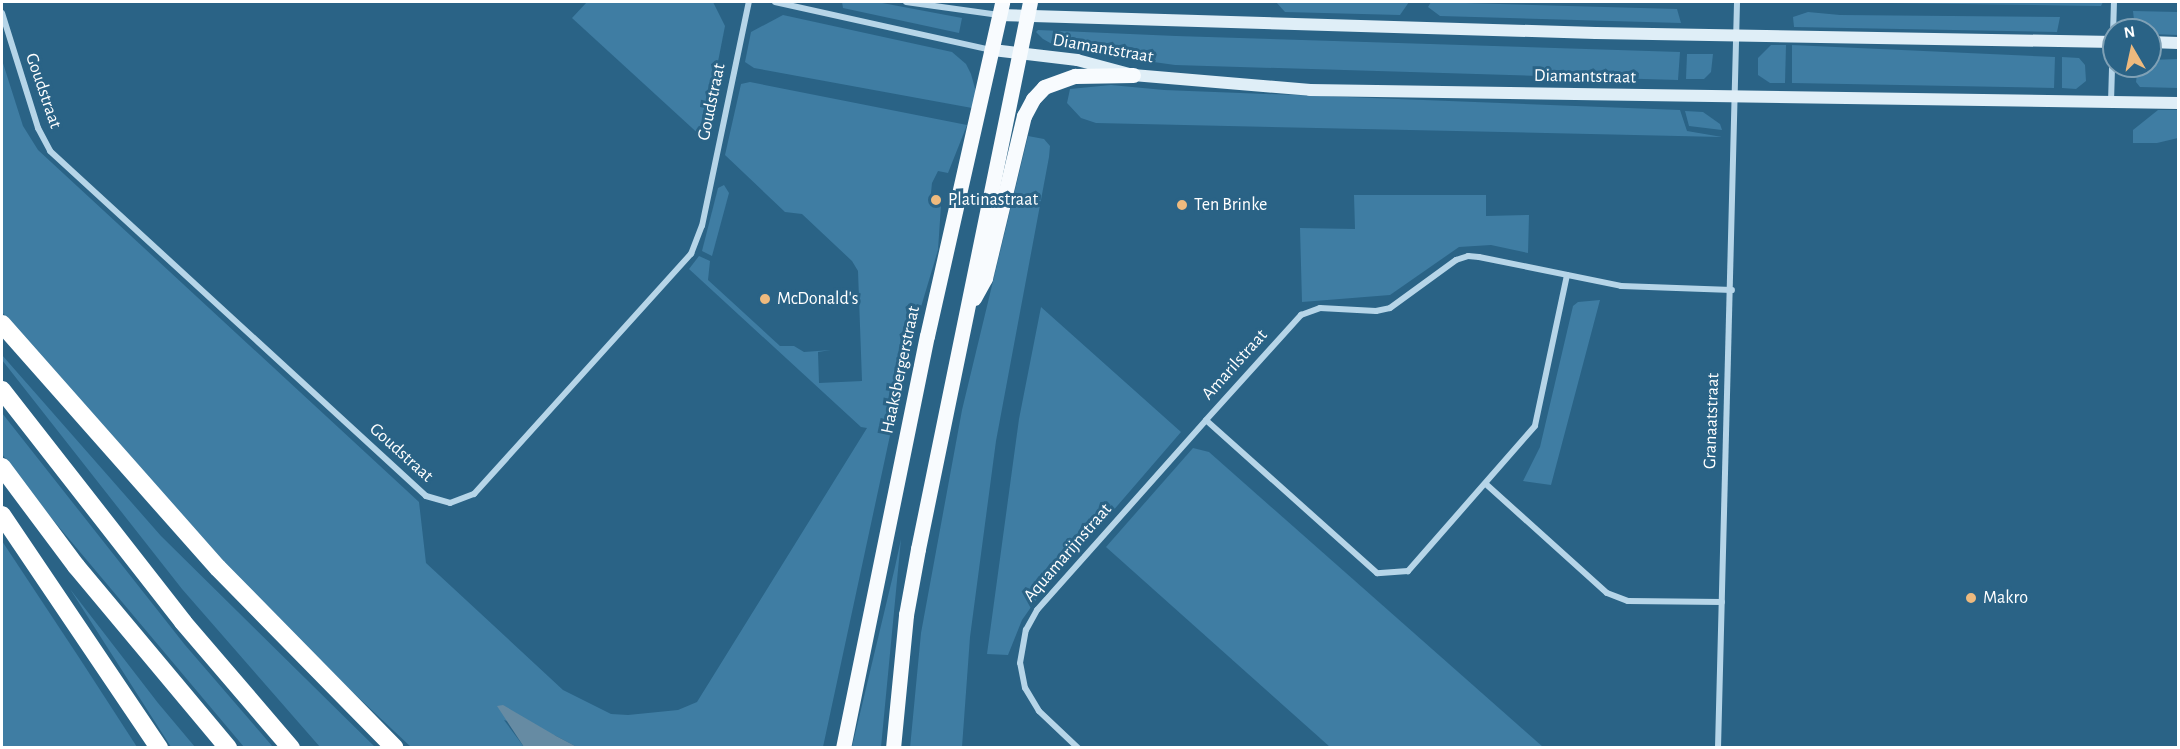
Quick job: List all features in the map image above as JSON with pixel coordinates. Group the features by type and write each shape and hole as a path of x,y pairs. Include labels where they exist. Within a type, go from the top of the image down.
{"highway":[{"path":"2,324 218,568 364,720 395,747"},
{"path":"2,390 183,622 291,747"},
{"path":"2,467 76,566 228,747"},
{"path":"2,515 159,747"}],"main road":[{"name":"Haaksbergerstraat","path":"843,747 919,375 1001,8"},
{"name":"Diamantstraat","path":"1001,8 1596,33 1737,33 2102,42"},
{"path":"893,747 906,615 951,382 1022,54 1029,9"},
{"path":"2162,42 2178,43"},
{"name":"Diamantstraat","path":"993,50 1077,60 1133,75 1310,90 2178,103"},
{"path":"966,311 986,278 1024,116 1033,99 1044,87 1074,76 1133,75"}],"street":[{"name":"Goudstraat","path":"2,13 38,128 50,151 426,496 450,503 474,494 691,254 702,226 749,2"},
{"path":"775,2 993,50"},
{"path":"906,2 1001,8"},
{"name":"Granaatstraat","path":"1718,747 1732,290 1737,2"},
{"path":"2114,2 2114,18"},
{"path":"2110,102 2111,78"},
{"name":"Amarilstraat","path":"1567,275 1535,426 1487,485 1408,571 1377,573 1206,420 1294,322 1310,311 1390,308 1456,260 1468,256 1567,275 1621,286 1732,290"},
{"name":"Aquamarijnstraat","path":"1078,747 1039,711 1024,688 1020,663 1026,630 1037,610 1206,420"},
{"path":"1487,485 1607,593 1628,601 1722,602"}],"shaded area":[{"path":"587,2 713,2 725,26 703,138 572,18"},
{"path":"842,2 877,2 962,18 959,33 843,8"},
{"path":"1276,2 1409,2 1400,15 1285,12"},
{"path":"1431,2 1677,9 1681,23 1440,16 1428,7"},
{"path":"1817,2 2103,2 2101,6"},
{"path":"2133,11 2178,12 2178,35 2162,34 2162,18 2134,18"},
{"path":"1808,12 1840,15 2060,17 2057,32 1794,27 1793,17"},
{"path":"783,15 952,52 966,64 971,74 976,92 972,108 754,68 745,62 751,32"},
{"path":"1038,30 1680,52 1678,80 1175,65 1061,49 1043,39 1036,32"},
{"path":"1771,45 1786,45 1785,83 1770,83 1758,75 1758,58"},
{"path":"1792,45 2055,57 2054,88 1792,83"},
{"path":"1687,54 1713,54 1711,72 1704,79 1686,79"},
{"path":"2062,57 2079,58 2085,65 2086,81 2076,89 2062,88"},
{"path":"2178,59 2178,88 2140,87 2136,82 2136,78 2162,78 2162,60"},
{"path":"2,60 23,126 38,150 419,502 426,563 563,690 611,714 628,715 678,710 697,702 867,428 861,427 689,269 699,256 710,261 708,280 780,346 794,346 804,352 831,350 818,352 819,383 862,381 858,271 852,261 802,214 785,212 725,155 741,84 750,82 967,125 948,173 938,171 932,183 930,202 941,205 938,250 909,347 823,747 577,747 556,736 504,720 524,747 411,747 278,622 144,477 2,312"},
{"path":"1111,85 1164,90 1680,110 1687,131 1722,137 1096,123 1081,118 1067,103 1070,89"},
{"path":"2158,110 2178,110 2178,138 2157,143 2133,143 2133,130"},
{"path":"1685,111 1703,112 1720,124 1722,130 1689,126"},
{"path":"1028,136 1044,139 1050,146 1049,157 996,441 970,637 962,747 910,748 921,633 962,410"},
{"path":"724,185 729,193 712,256 702,251 718,188"},
{"path":"1354,195 1486,195 1486,216 1529,215 1528,253 1491,245 1459,247 1390,295 1302,302 1300,228 1355,229"},
{"path":"1600,300 1551,485 1523,481 1540,447 1573,306 1578,302"},
{"path":"1041,307 1181,432 1036,600 1022,620 1008,655 987,654 1019,419"},
{"path":"2,355 161,536 375,747 320,747 182,589 2,360"},
{"path":"2,413 185,645 273,747 244,747 48,514 2,454"},
{"path":"1193,448 1209,452 1543,747 1330,747 1106,547"},
{"path":"901,539 881,747 852,747 895,567"},
{"path":"2,541 80,659 137,747 2,747"},
{"path":"70,589 158,703 195,747 171,747"},
{"path":"503,705 577,747 524,747 497,706"}],"place":[{"name":"Platinastraat","path":"936,200"},
{"name":"Ten Brinke","path":"1182,205"},
{"name":"McDonald's","path":"765,299"},
{"name":"Makro","path":"1971,598"}]}
